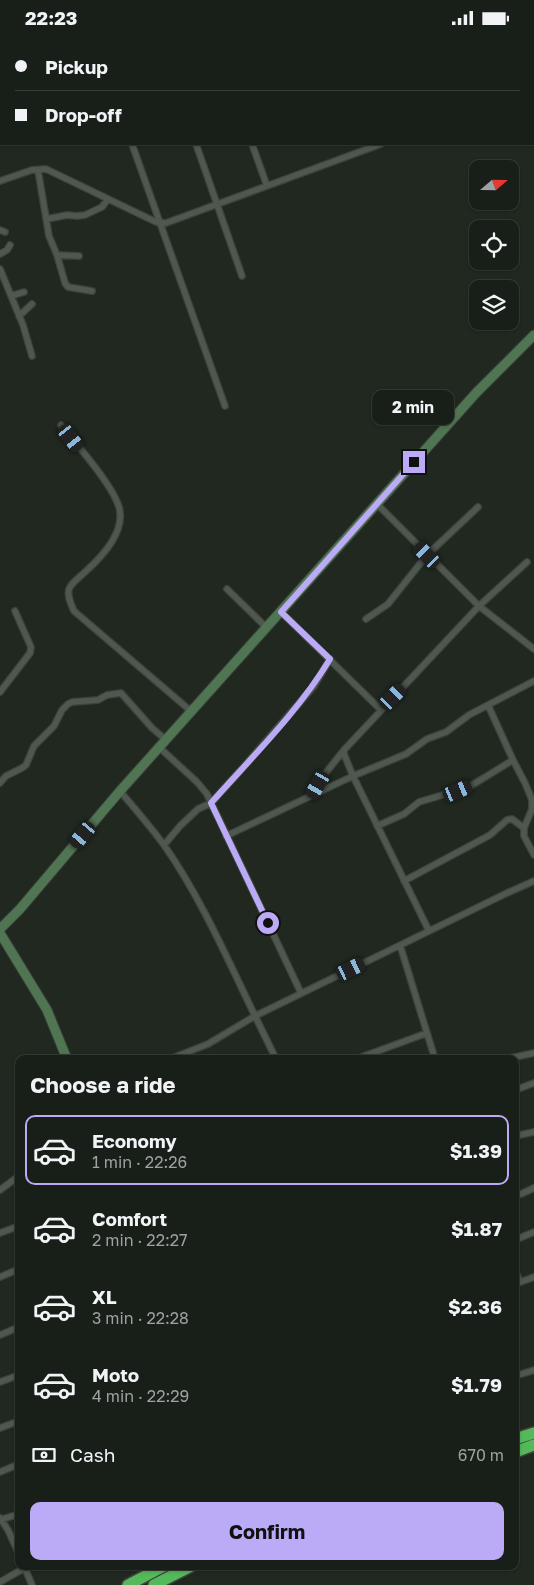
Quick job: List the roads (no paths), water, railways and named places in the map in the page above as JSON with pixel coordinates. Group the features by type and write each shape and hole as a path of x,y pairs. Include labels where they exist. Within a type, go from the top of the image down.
{"highway":[{"path":"519,1438 534,1433"},
{"path":"519,1451 534,1445"},
{"path":"128,1585 156,1570"},
{"path":"154,1585 183,1570"}],"main road":[{"path":"0,929 20,909 120,791 476,393 534,335"},
{"path":"0,933 47,1010 66,1055"}],"street":[{"path":"132,145 225,405"},
{"path":"196,145 242,276"},
{"path":"252,145 267,186"},
{"path":"0,181 32,170 46,169 156,221 166,223 378,145"},
{"path":"38,170 49,236 57,255 63,278 68,287 92,291"},
{"path":"47,219 67,215 85,215 102,207 108,199"},
{"path":"0,255 10,245"},
{"path":"57,255 79,256"},
{"path":"0,269 19,316 32,356"},
{"path":"11,296 24,292"},
{"path":"19,316 32,304"},
{"path":"61,425 112,492 119,508 120,521 107,551 68,590 74,611 192,712"},
{"path":"377,504 479,606 534,649"},
{"path":"366,619 388,604 427,555 478,507"},
{"path":"312,796 324,775 344,749 479,606 527,562"},
{"path":"227,589 267,628"},
{"path":"0,692 30,653 31,647 15,611"},
{"path":"281,612 381,710"},
{"path":"164,845 198,809 211,803 247,763 314,685 330,659"},
{"path":"226,836 406,753 427,739 446,732 469,715 534,681"},
{"path":"0,783 6,776 26,765 34,746 54,726 62,710 72,702 98,700 107,695 121,693 207,794 302,993"},
{"path":"488,705 532,800 532,809 524,828 524,835 534,855"},
{"path":"344,749 344,754 353,776 429,931"},
{"path":"377,825 404,814 419,801 469,787 513,760"},
{"path":"120,791 164,845 189,885 274,1055"},
{"path":"404,881 490,835 507,820 512,819 524,828"},
{"path":"180,1055 208,1044 255,1016 534,881"},
{"path":"400,945 434,1055"},
{"path":"367,1055 427,1033"},
{"path":"519,1056 534,1053"},
{"path":"519,1089 534,1083"},
{"path":"519,1135 534,1132"},
{"path":"0,1190 15,1179"},
{"path":"519,1194 534,1188"},
{"path":"0,1233 15,1227"},
{"path":"519,1238 534,1232"},
{"path":"0,1277 15,1271"},
{"path":"519,1282 534,1277"},
{"path":"0,1335 15,1329"},
{"path":"519,1375 534,1370"},
{"path":"0,1382 15,1376"},
{"path":"0,1428 15,1422"},
{"path":"0,1472 15,1466"},
{"path":"15,1515 0,1519 8,1529 15,1545"},
{"path":"0,1582 21,1570"},
{"path":"27,1570 32,1585"}]}
